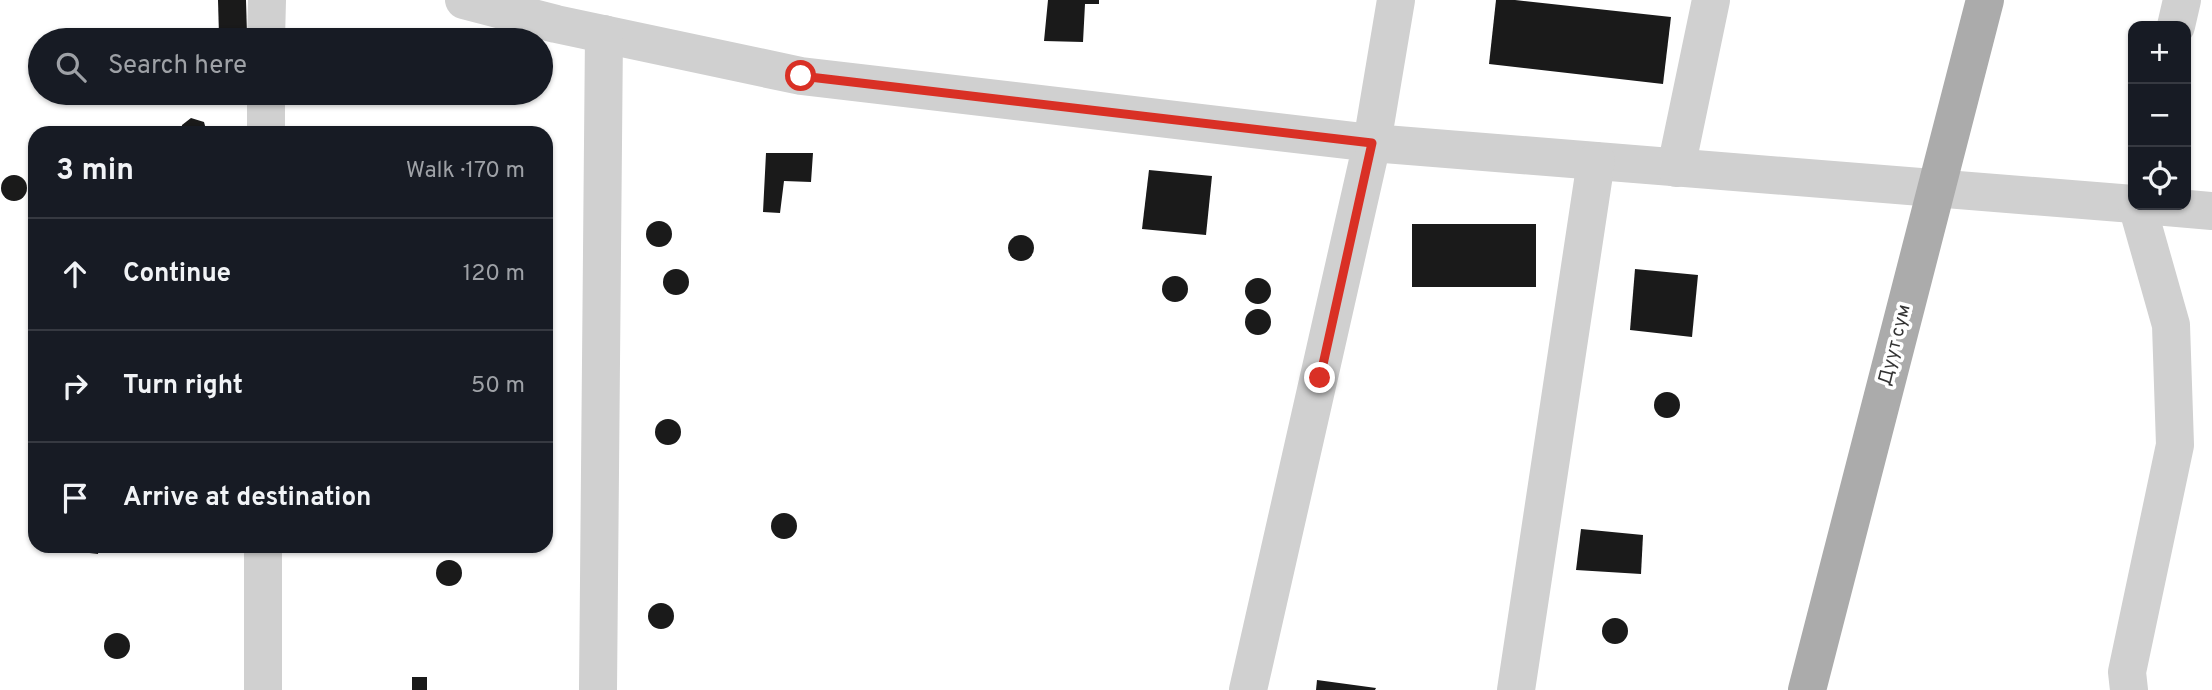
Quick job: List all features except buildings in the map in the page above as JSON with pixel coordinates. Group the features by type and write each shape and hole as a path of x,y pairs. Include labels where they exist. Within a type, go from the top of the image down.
{"main road":[{"name":"Дуут сум","path":"1807,690 1985,0"}],"street":[{"path":"266,28 267,0"},
{"path":"464,0 604,34 801,76 1372,143 2128,204"},
{"path":"1248,690 1372,143 1396,0"},
{"path":"1676,168 1711,0"},
{"path":"2177,21 2182,0"},
{"path":"598,690 604,34"},
{"path":"266,105 266,126"},
{"path":"1516,690 1596,161"},
{"path":"2191,209 2212,211"},
{"path":"2129,690 2127,672 2175,445 2171,325 2139,210"},
{"path":"262,690 263,553"}],"route":[{"path":"801,76 1372,143 1320,378"}]}
